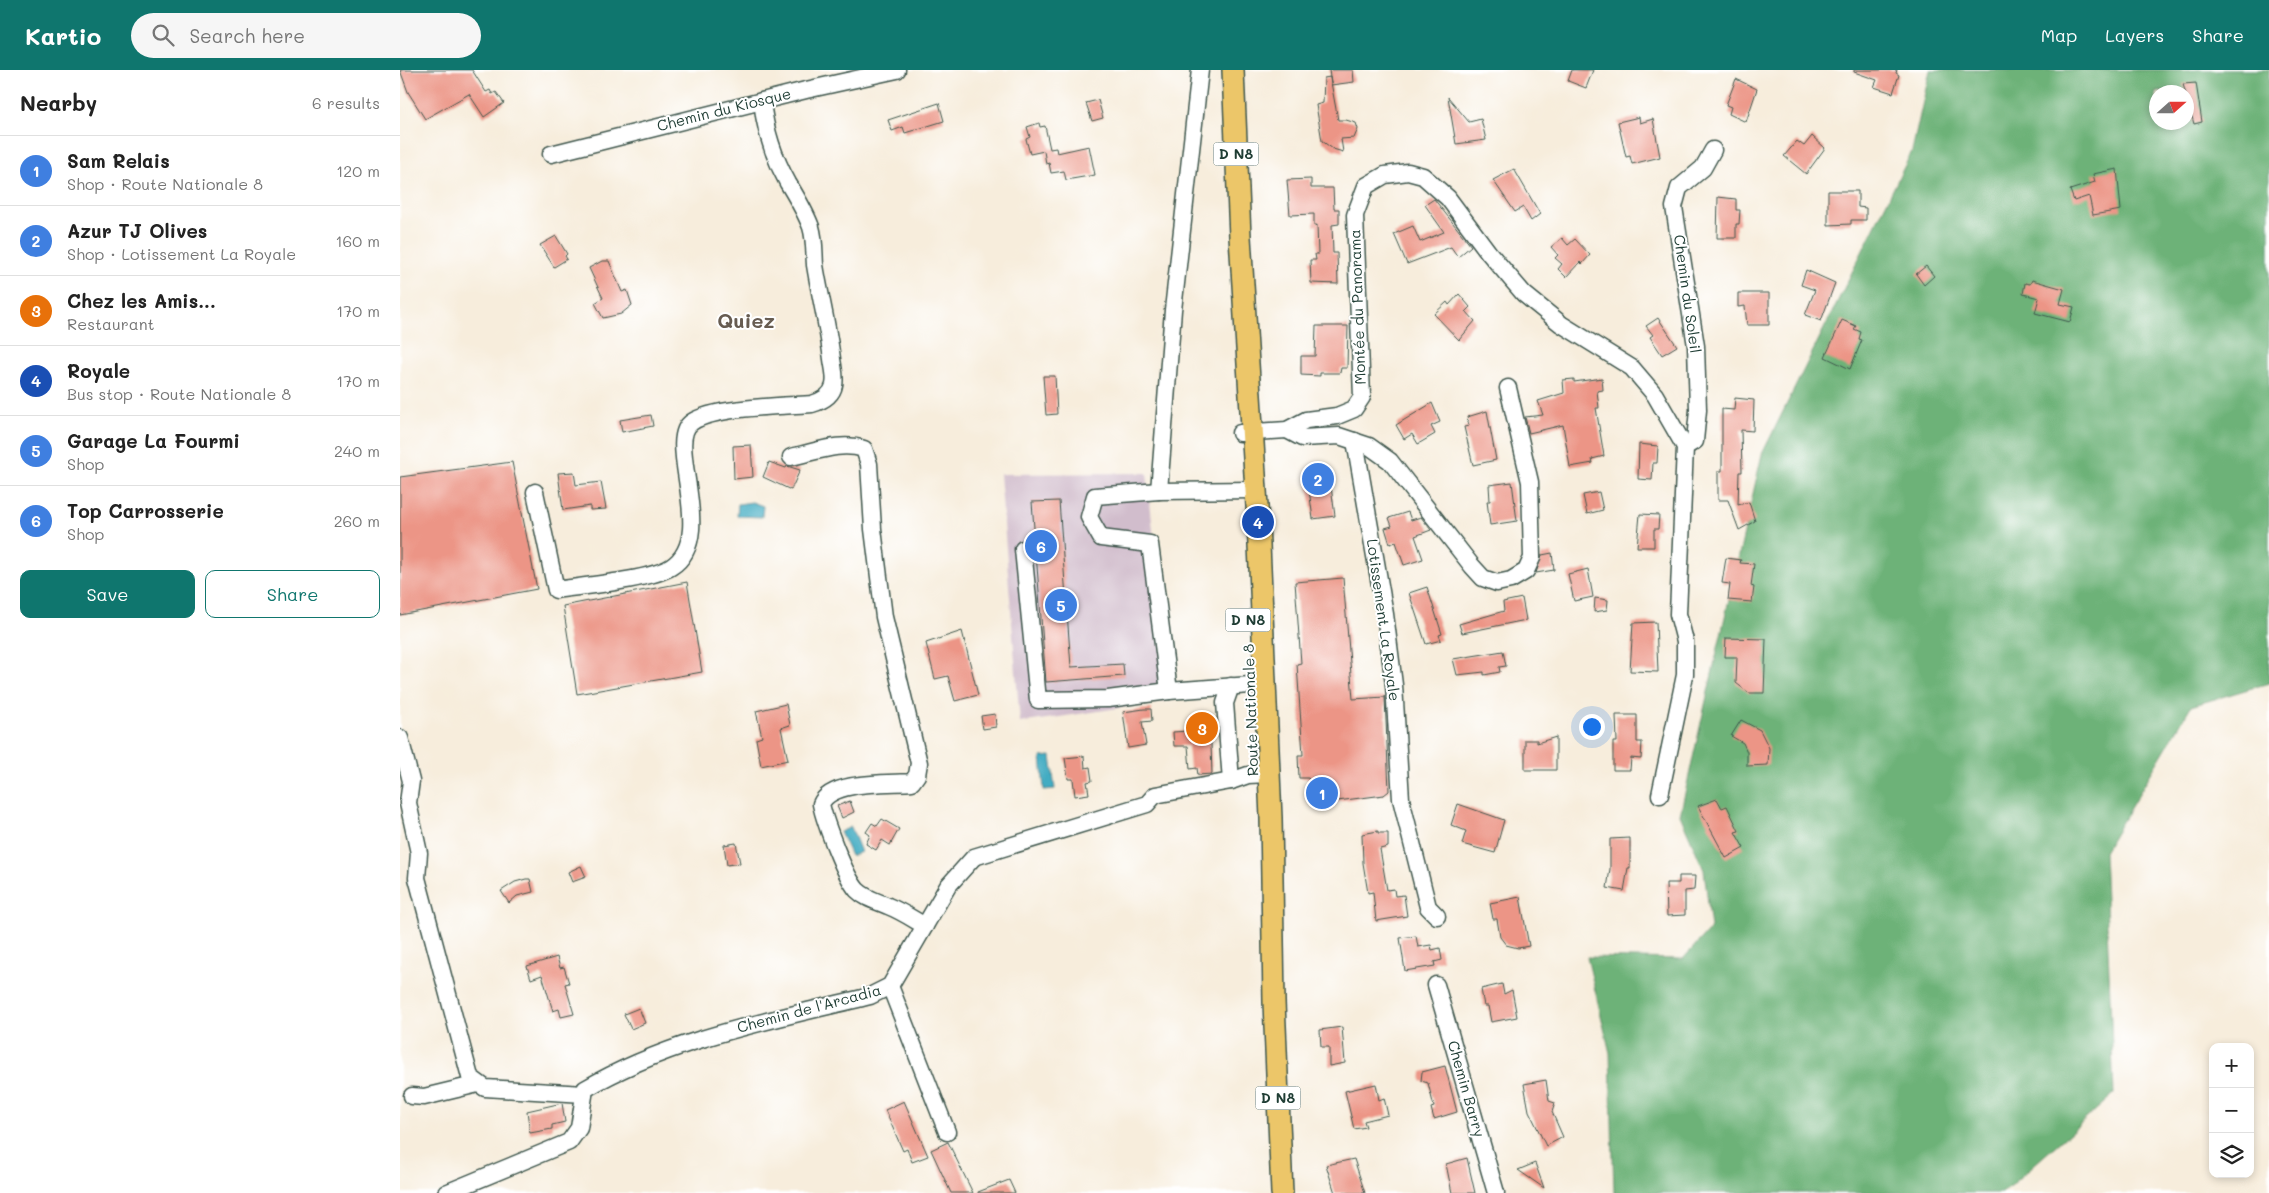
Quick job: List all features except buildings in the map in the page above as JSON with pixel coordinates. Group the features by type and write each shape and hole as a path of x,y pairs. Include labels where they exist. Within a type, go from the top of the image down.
{"main road":[{"name":"Route Nationale 8","path":"1233,70 1249,491 1248,685 1261,774 1274,1002 1282,1193"}],"street":[{"name":"Chemin du Kiosque","path":"551,154 762,100 898,70"},
{"path":"1159,491 1172,310 1200,70"},
{"path":"535,492 556,590 654,574 671,567 687,550 691,518 684,431 690,423 700,417 722,413 812,404 826,398 832,391 834,371 825,310 815,262 812,230 800,201 778,163 766,126 762,100"},
{"name":"Chemin du Soleil","path":"1684,447 1695,441 1698,410 1696,346 1674,207 1680,188 1703,168 1713,150"},
{"name":"Montée du Panorama","path":"1246,432 1287,430 1306,420 1337,416 1354,409 1362,397 1354,215 1366,186 1385,175 1408,172 1424,176 1448,198 1488,253 1524,294 1561,324 1632,368 1655,395 1684,447"},
{"path":"1287,430 1302,438 1338,436 1369,446 1390,461 1483,578 1497,583 1511,580 1526,571 1532,558 1530,482 1508,388"},
{"name":"Lotissement La Royale","path":"1354,441 1385,614 1394,685 1401,799 1428,907 1437,916"},
{"path":"791,457 829,447 847,446 864,449 869,464 872,529 884,617 919,763 917,775 912,782 840,788 829,793 821,804 823,815 857,890 871,900 886,905 925,926"},
{"path":"1660,795 1685,675 1685,641 1678,614 1684,447"},
{"path":"1169,691 1150,544 1101,538 1089,517 1095,496 1159,491 1249,491"},
{"path":"1023,549 1038,700 1108,699 1169,691 1248,685"},
{"path":"1231,781 1225,703 1248,685"},
{"path":"400,738 411,781 408,803 420,853 416,878 470,1077 485,1088 584,1094 579,1128 569,1142 446,1193"},
{"name":"Chemin de l'Arcadia","path":"584,1094 585,1089 613,1073 708,1036 870,996 890,986 948,886 974,857 1147,804 1155,795 1261,774"},
{"name":"Chemin Barry","path":"1436,984 1496,1193"},
{"path":"890,986 947,1132"},
{"path":"412,1096 424,1097 478,1084"}],"shaded area":[{"path":"1147,473 1171,700 1020,723 1000,474"}],"green space":[{"path":"1930,70 2269,70 2269,683 2191,706 2104,852 2114,1094 2002,1193 1614,1193 1610,1053 1587,957 1683,959 1711,928 1704,870 1680,815 1762,454 1912,151"}],"water":[{"path":"752,502 763,506 762,517 737,516 738,504"},
{"path":"1051,756 1055,789 1044,790 1041,757"},
{"path":"851,827 861,852 851,856 840,832"}],"place":[{"name":"Azur TJ Olives","path":"1318,479"},
{"name":"Royale","path":"1258,522"},
{"name":"Top Carrosserie","path":"1041,546"},
{"name":"Garage La Fourmi","path":"1061,605"},
{"name":"Chez les Amis...","path":"1202,728"},
{"name":"Sam Relais","path":"1322,793"}],"district":[{"name":"Quiez","path":"746,321"}]}
